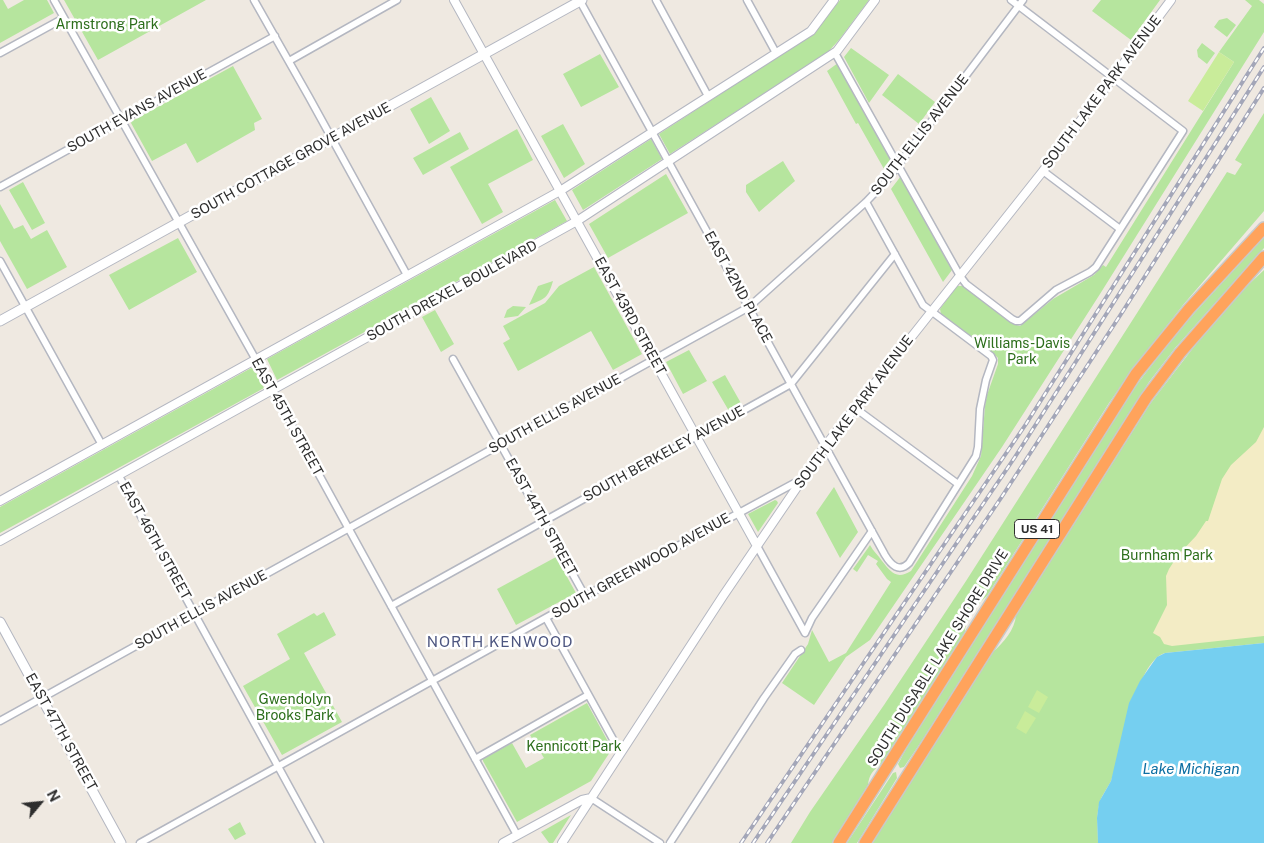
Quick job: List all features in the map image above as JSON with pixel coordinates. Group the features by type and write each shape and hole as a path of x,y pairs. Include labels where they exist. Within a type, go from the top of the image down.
{"highway":[{"path":"1261,231 1264,217"},
{"name":"SOUTH DUSABLE LAKE SHORE DRIVE","path":"839,843 1131,382 1173,328 1261,231"},
{"name":"US 41","path":"865,843 1146,398 1180,353 1264,257"}],"main road":[{"name":"SOUTH COTTAGE GROVE AVENUE","path":"0,321 581,1"},
{"name":"EAST 47TH STREET","path":"0,622 121,843"}],"street":[{"name":"EAST 45TH STREET","path":"54,0 256,360 517,835"},
{"path":"254,0 407,275"},
{"path":"289,60 398,0"},
{"name":"EAST 43RD STREET","path":"454,0 805,633 812,618 872,531"},
{"path":"656,0 708,96"},
{"path":"747,0 776,53"},
{"path":"0,500 560,191 811,31 834,0"},
{"name":"SOUTH DREXEL BOULEVARD","path":"0,541 577,221 835,53 875,0"},
{"path":"835,53 960,276 966,284 1012,319 1020,321 1056,290 1096,267 1183,131 1021,3 1011,0"},
{"name":"SOUTH LAKE PARK AVENUE","path":"562,843 620,752 825,446 1043,171 1171,0"},
{"name":"EAST 42ND PLACE","path":"581,1 892,566 898,568 906,566 958,484"},
{"name":"SOUTH ELLIS AVENUE","path":"0,721 749,306 866,202 887,180 1021,3"},
{"path":"0,53 64,18"},
{"name":"SOUTH EVANS AVENUE","path":"0,187 275,36"},
{"path":"1043,171 1120,229"},
{"path":"855,408 958,484 972,464 978,447 980,409 986,380 993,360 991,356 923,306 866,202"},
{"name":"SOUTH BERKELEY AVENUE","path":"391,606 791,384 895,254"},
{"path":"0,261 102,445"},
{"name":"EAST 44TH STREET","path":"453,359 585,596"},
{"name":"EAST 46TH STREET","path":"119,476 320,843"},
{"name":"SOUTH GREENWOOD AVENUE","path":"140,843 585,596 802,479"},
{"path":"546,618 620,752"},
{"path":"670,843 764,698 794,654 801,650"},
{"path":"475,759 588,696"},
{"path":"503,843 582,800 590,798 660,843"}],"green space":[{"path":"0,0 3,0 8,9 24,0 47,0 54,13 0,43"},
{"name":"Armstrong Park","path":"64,0 206,0 98,60"},
{"path":"840,0 869,0 827,53 670,154 659,134 814,33"},
{"path":"1101,0 1160,0 1131,40 1092,11"},
{"name":"Williams-Davis Park","path":"1245,0 1259,0 1264,4 1264,32 1002,447 870,640 846,657 814,705 782,683 808,644 812,630 829,662 846,653 891,582 876,564 878,561 868,555 857,572 853,569 870,545 894,574 901,575 911,571 972,476 981,456 985,406 998,364 998,358 941,314 940,309 957,286 963,286 1011,323 1020,326 1053,299 1094,275 1103,265 1106,267 1234,62 1219,52 1252,6"},
{"path":"1227,18 1236,25 1227,37 1214,27 1219,20"},
{"path":"1202,43 1215,53 1207,64 1198,57 1197,50"},
{"path":"851,48 889,75 869,103 844,57"},
{"path":"1219,52 1234,62 1203,111 1188,101"},
{"path":"600,54 619,87 581,107 563,74"},
{"path":"838,63 891,161 884,169 858,123 856,124 827,71"},
{"path":"233,66 262,119 254,123 255,130 197,163 186,143 152,161 131,123 132,121"},
{"path":"898,74 935,102 919,124 882,95"},
{"path":"431,97 450,131 429,144 410,109"},
{"path":"1264,113 1264,211 1183,305 1109,403 987,596 976,607 967,622 965,632 881,764 872,773 868,785 832,843 791,843 966,581 1227,172 1235,175 1242,164 1235,160"},
{"path":"563,124 585,164 564,178 541,136"},
{"path":"517,129 533,160 488,184 503,212 482,224 450,167"},
{"path":"460,132 469,149 423,175 413,158"},
{"path":"651,139 662,159 583,210 572,190"},
{"path":"783,161 795,181 759,212 746,192 746,185"},
{"path":"666,174 688,213 608,258 589,224"},
{"path":"901,176 952,270 943,282 891,189"},
{"path":"23,182 45,223 32,230 9,190"},
{"path":"555,200 567,221 277,380 267,359"},
{"path":"0,204 14,229 23,225 31,239 47,230 67,267 27,289 0,241"},
{"path":"1264,237 1264,248 1175,348 1149,382 923,739 904,767 900,768 898,764 910,742 1135,387 1179,330"},
{"path":"178,238 197,272 129,310 109,275"},
{"path":"594,267 642,354 613,370 591,331 518,371 503,343 510,339 503,326 545,303 559,286"},
{"name":"Burnham Park","path":"1264,270 1264,643 1165,653 1155,660 1138,690 1116,768 1100,802 1098,843 872,843 993,652 1008,636 1016,615 1150,404 1200,339 1244,289"},
{"path":"553,281 545,297 529,305 538,286"},
{"path":"513,306 526,307 518,316 504,318 507,310"},
{"path":"435,310 454,344 441,352 422,317"},
{"path":"689,350 707,381 683,394 666,362"},
{"path":"253,367 264,388 0,533 0,507"},
{"path":"725,375 742,405 729,411 712,382"},
{"path":"834,487 858,532 840,558 816,513"},
{"path":"775,500 778,503 758,532 748,514"},
{"path":"556,557 576,593 516,625 497,589"},
{"name":"Gwendolyn Brooks Park","path":"324,612 336,635 304,653 342,722 282,755 243,686 290,659 277,634 314,613 317,616"},
{"path":"1037,690 1048,697 1039,713 1028,707"},
{"name":"Kennicott Park","path":"587,703 612,749 591,781 517,822 483,759 512,743 526,768 544,758 530,735"},
{"path":"1025,711 1036,718 1026,734 1016,728"},
{"path":"896,772 897,778 857,843 847,843 893,773"},
{"path":"571,815 553,843 549,843 541,832"},
{"path":"240,822 246,834 235,840 228,829"}],"sand":[{"path":"1264,427 1264,636 1172,646 1164,644 1160,637 1153,633 1167,605 1166,576 1169,569 1178,555 1208,521 1222,479 1231,465 1256,442"}],"water":[{"name":"Lake Michigan","path":"1264,643 1264,843 1098,843 1097,818 1099,802 1111,781 1129,703 1140,681 1157,657 1165,653"}],"railway":[{"path":"741,843 1026,424 1264,48"},
{"path":"753,843 1015,457 1264,67"},
{"path":"767,843 1001,498 1123,311 1264,88"}],"district":[{"name":"NORTH KENWOOD","path":"500,642"}]}
